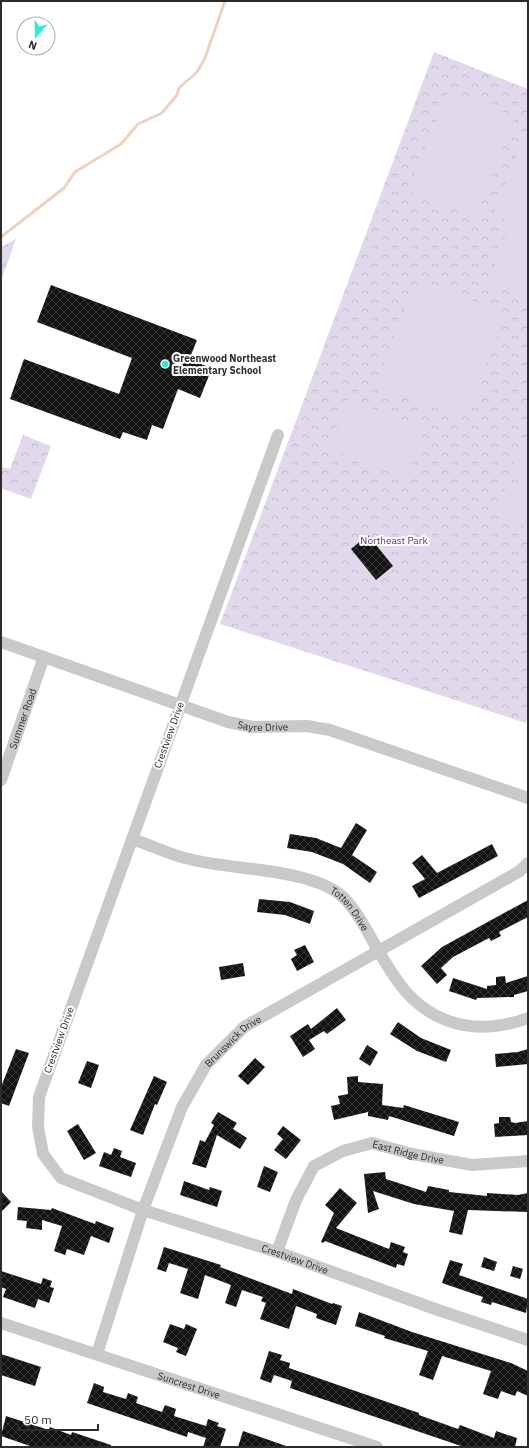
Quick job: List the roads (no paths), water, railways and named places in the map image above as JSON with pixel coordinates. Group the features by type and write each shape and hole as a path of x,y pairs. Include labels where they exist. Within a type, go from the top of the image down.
{"street":[{"name":"Crestview Drive","path":"278,435 39,1097 38,1127 43,1154 61,1178 143,1210 277,1252 438,1310 528,1340"},
{"name":"Sayre Drive","path":"1,642 180,706 243,726 307,726 330,730 528,798"},
{"name":"Summer Road","path":"1,780 44,657"},
{"name":"Totten Drive","path":"132,839 188,859 312,880 339,893 360,918 378,951 409,994 434,1014 455,1024 482,1028 515,1023 528,1018"},
{"name":"Brunswick Drive","path":"97,1354 143,1210 182,1107 206,1065 244,1027 520,870 528,863"},
{"name":"East Ridge Drive","path":"277,1252 296,1200 314,1166 343,1150 372,1143 412,1154 472,1165 528,1160"},
{"name":"Suncrest Drive","path":"1,1324 97,1354 377,1447"}],"waterway":[{"path":"1,237 64,188 75,172 121,144 138,124 162,113 177,95 179,88 197,72 205,58 225,1"}],"place":[{"name":"Greenwood Northeast Elementary School","path":"165,364"}],"park label":[{"name":"Northeast Park","path":"394,540"}]}
